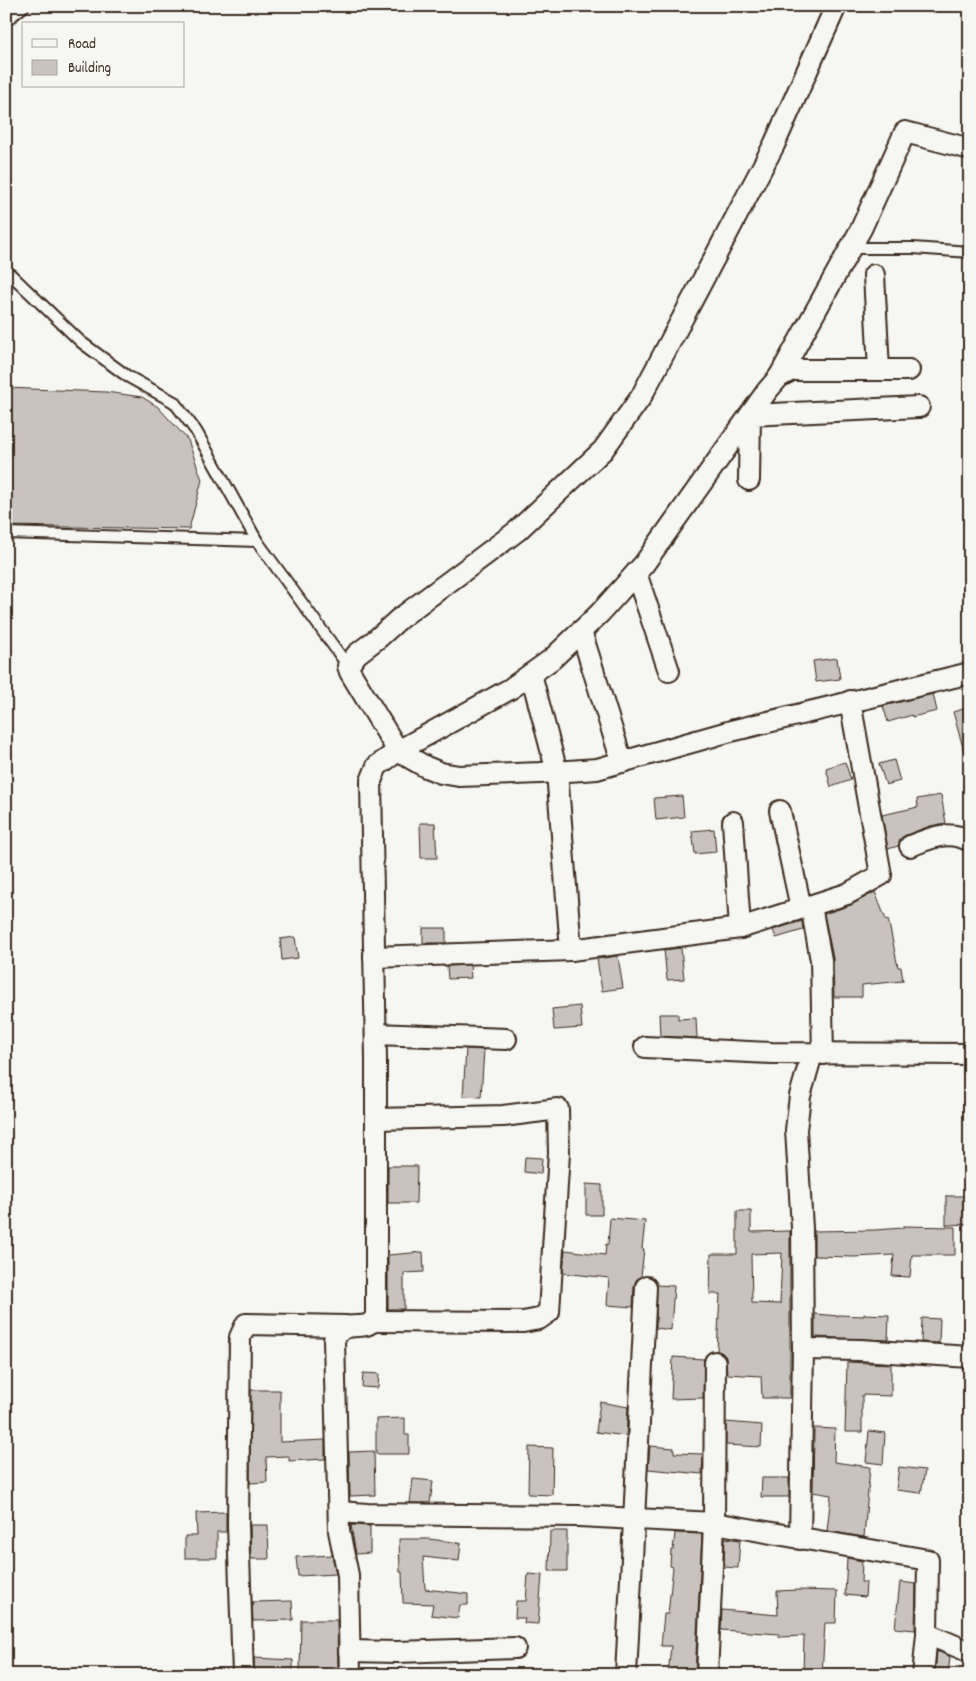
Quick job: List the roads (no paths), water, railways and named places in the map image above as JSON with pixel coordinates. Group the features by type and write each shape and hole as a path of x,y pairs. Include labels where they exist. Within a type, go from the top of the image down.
{"street":[{"path":"836,6 774,144 641,397 620,427 603,450 517,531 399,619 357,654 352,673 396,747 426,767 441,773 459,776 597,769 731,731 850,701 970,674"},
{"path":"374,1321 376,1315 376,1034 371,781 377,766 396,747 467,714 510,689 552,659 636,573 685,507 766,391 779,377 851,248 905,132 970,149"},
{"path":"874,275 879,370"},
{"path":"779,377 792,370 909,370"},
{"path":"750,415 918,407"},
{"path":"749,480 750,415"},
{"path":"636,573 668,672"},
{"path":"581,631 622,762"},
{"path":"531,674 557,772 571,950"},
{"path":"374,957 571,950 740,928 847,894 881,875 850,701"},
{"path":"780,811 821,960 817,1054 800,1096 796,1130 802,1228 800,1538"},
{"path":"733,822 740,928"},
{"path":"910,846 949,834 958,835 970,841"},
{"path":"376,1034 506,1039"},
{"path":"645,1047 772,1054 970,1054"},
{"path":"243,1675 238,1525 240,1337 246,1324 346,1326 367,1325 374,1321 523,1322 539,1319 549,1312 559,1153 558,1110 504,1116 376,1119"},
{"path":"626,1675 646,1287"},
{"path":"346,1326 338,1332 334,1340 339,1531 348,1575 350,1675"},
{"path":"802,1349 860,1350 970,1357"},
{"path":"707,1675 714,1523 715,1362"},
{"path":"339,1512 367,1514 579,1516 714,1523 928,1560 927,1634 923,1675"},
{"path":"927,1634 970,1652"},
{"path":"349,1651 397,1652 516,1648"}],"lane":[{"path":"6,21 24,6"},
{"path":"851,248 913,248 970,252"},
{"path":"6,270 81,342 127,376 174,402 196,431 257,541 352,673"},
{"path":"6,533 257,541"}]}
